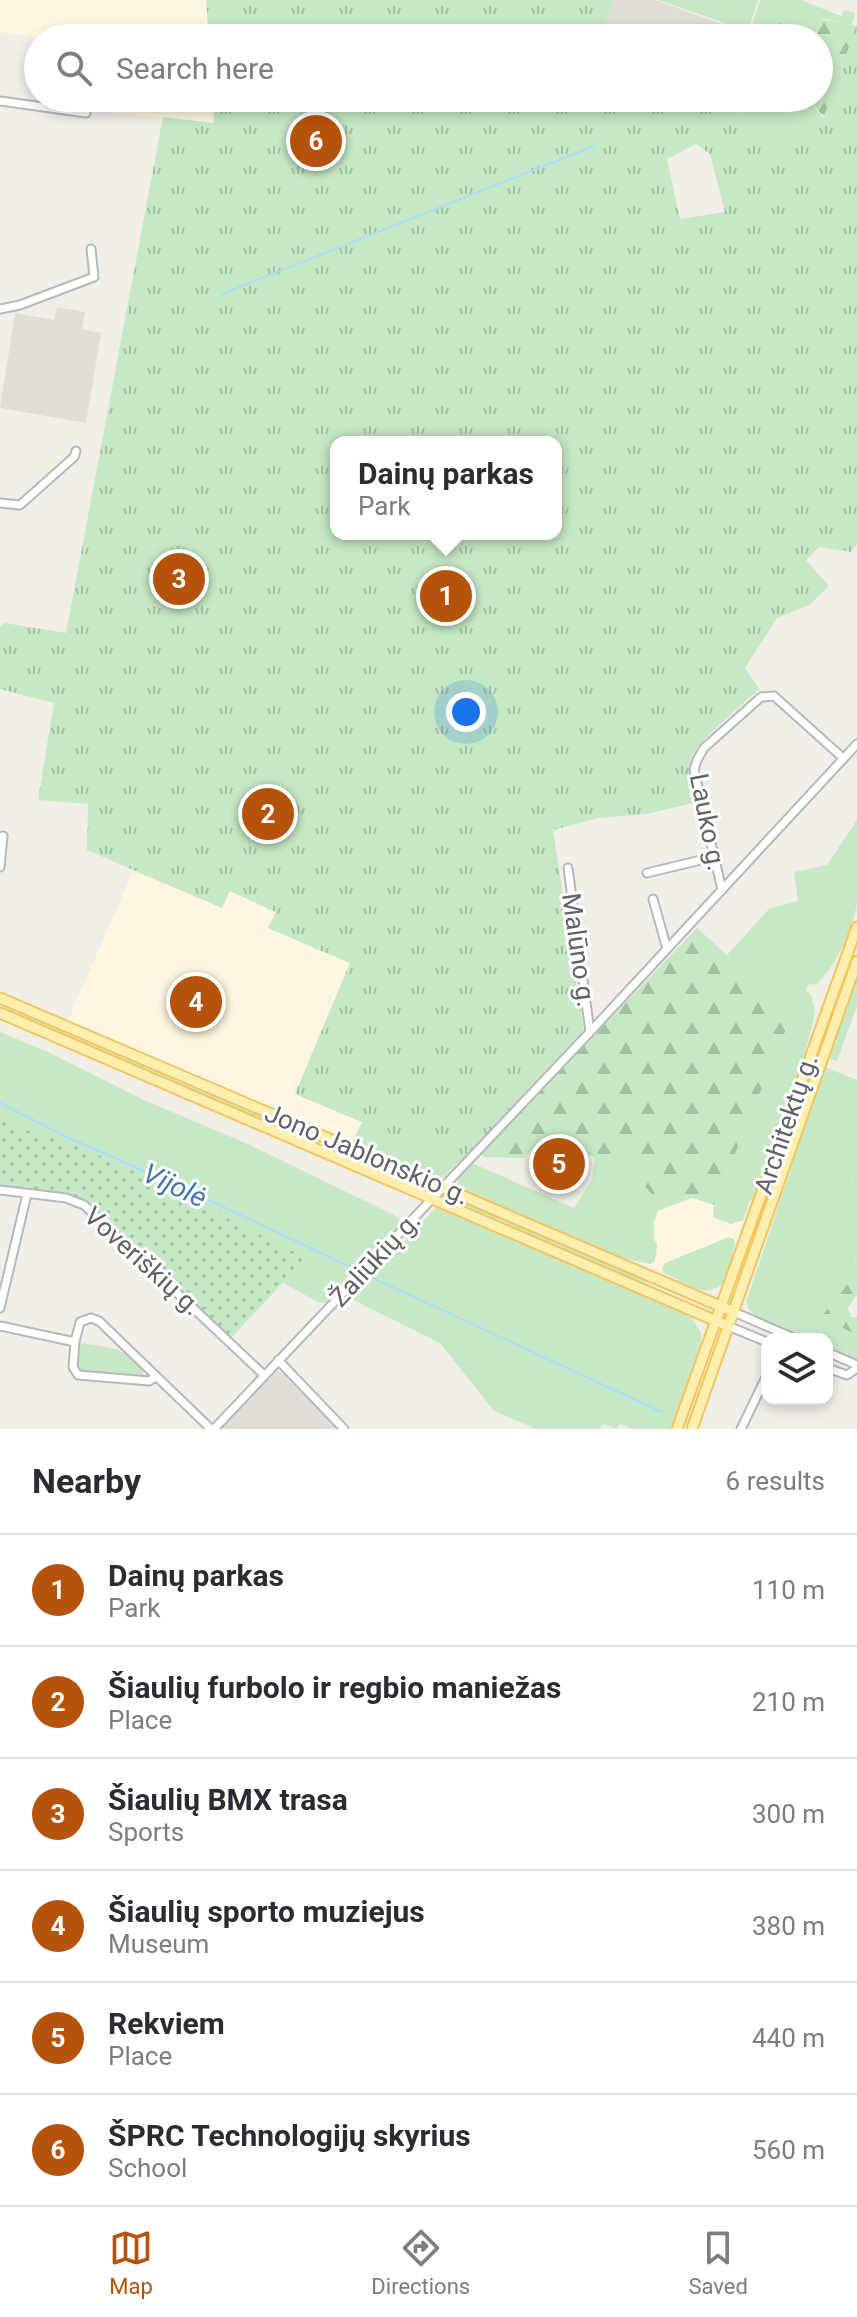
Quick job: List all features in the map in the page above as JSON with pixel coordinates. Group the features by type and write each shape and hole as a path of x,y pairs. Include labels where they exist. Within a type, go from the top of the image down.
{"main road":[{"name":"Architektų g.","path":"677,1429 857,927"},
{"name":"Architektų g.","path":"692,1429 857,961"},
{"name":"Jono Jablonskio g.","path":"0,998 734,1312"},
{"name":"Jono Jablonskio g.","path":"0,1013 728,1326"},
{"path":"792,1108 803,1112"},
{"path":"748,1233 759,1236"}],"street":[{"path":"0,101 24,104"},
{"path":"79,112 86,113"},
{"path":"0,309 20,305 94,277 91,249"},
{"path":"0,503 20,505 74,457 76,451"},
{"name":"Lauko g.","path":"722,890 694,770 704,748 761,697 778,697 843,758"},
{"name":"Žaliūkių g.","path":"213,1429 590,1032 857,744"},
{"path":"0,867 3,836"},
{"path":"647,873 713,857"},
{"name":"Malūno g.","path":"568,868 590,1032"},
{"path":"653,899 667,949"},
{"name":"Voveriškių g.","path":"0,1190 66,1198 84,1205 264,1375"},
{"path":"0,1308 27,1194"},
{"path":"0,1264 10,1265"},
{"path":"734,1312 782,1333"},
{"path":"156,1377 149,1381 78,1375 73,1367 80,1322 85,1318 99,1321 213,1429"},
{"path":"0,1326 75,1342"},
{"path":"728,1326 761,1340"},
{"path":"833,1355 857,1367 847,1375 833,1370"},
{"path":"278,1360 344,1429"},
{"path":"741,1429 761,1387"}],"shaded area":[{"path":"0,0 206,0 208,24 24,24 24,36 0,32"},
{"path":"613,0 655,0 722,24 606,24"},
{"path":"105,112 214,112 215,123"},
{"path":"57,307 85,312 82,329 101,333 86,423 0,408 15,313 54,320"},
{"path":"133,871 221,907 229,891 276,912 269,929 350,963 295,1093 362,1122 352,1143 67,1023"},
{"path":"694,1197 714,1205 713,1217 731,1224 743,1220 735,1244 735,1241 662,1265 663,1272 643,1264 650,1264 657,1254 654,1222 658,1210"},
{"path":"277,1371 286,1374 339,1429 221,1429"}],"green space":[{"path":"206,0 613,0 606,24 208,24"},
{"path":"658,0 758,0 750,24 728,24"},
{"path":"760,0 801,0 841,16 844,10 855,13 852,25 826,19 807,19 769,9 758,24 752,24"},
{"path":"769,9 857,26 833,92 833,24 757,24"},
{"path":"857,24 857,544 851,552 819,547 806,560 829,586 809,605 777,618 745,668 759,689 712,732 691,758 690,774 697,802 647,814 598,818 553,830 584,1033 460,1163 295,1094 350,963 268,928 276,912 230,891 222,908 87,850 88,804 38,800 54,703 0,689 0,626 5,623 66,633 163,117 214,123 214,112 734,112 778,159 826,112 833,112 833,92","holes":["696,144 710,154 725,212 680,219 667,159"]},
{"path":"735,112 818,112 857,161 777,159"},
{"path":"857,820 857,902 852,924 829,970 815,985 809,983 806,990 811,995 815,1011 795,1086 758,1191 749,1202 743,1220 731,1224 713,1217 714,1205 789,1022 760,998 727,955 770,908 798,901 794,872 827,865"},
{"path":"697,928 727,955 760,998 789,1022 714,1205 687,1196 659,1203 646,1186 647,1163 641,1159 628,1161 592,1180 595,1158 549,1138 524,1158 484,1157 480,1154"},
{"path":"857,977 857,1006 837,1061 828,1058"},
{"path":"0,1006 33,1016 434,1189 429,1193 0,1009"},
{"path":"0,1032 48,1052 144,1100 250,1145 392,1214 399,1219 398,1228 325,1303 318,1302 283,1283 306,1258 175,1190 72,1144 29,1131 0,1114"},
{"path":"584,1033 444,1177 436,1178 352,1143 362,1122 295,1094"},
{"path":"825,1067 857,1080 857,1160 852,1161 856,1274 821,1317 857,1335 857,1360 833,1350 833,1333 795,1333 756,1316 746,1302"},
{"path":"0,1114 29,1131 72,1143 175,1190 306,1258 229,1340 84,1205 66,1198 0,1190"},
{"path":"641,1159 647,1163 646,1186 659,1203 694,1197 658,1211 654,1222 654,1240 657,1244 655,1261 650,1264 618,1257 462,1190 458,1183 460,1175 472,1163 574,1208 592,1180 628,1161"},
{"path":"857,1160 857,1294 848,1308 851,1317 857,1317 857,1335 821,1317 856,1274 852,1161"},
{"path":"443,1192 644,1278 645,1283 641,1284 443,1199"},
{"path":"437,1207 691,1317 701,1333 701,1345 672,1429 632,1429 620,1423 617,1429 604,1424 599,1429 536,1429 494,1411 440,1343 348,1300"},
{"path":"729,1237 734,1239 735,1244 727,1276 713,1289 696,1289 663,1272 665,1263"},
{"path":"81,1343 127,1354 140,1366 144,1375 81,1371 78,1365"}],"waterway":[{"path":"222,294 594,146"},
{"name":"Vijolė","path":"0,1103 69,1138 350,1267"},
{"name":"Vijolė","path":"371,1277 662,1412"}],"place":[{"name":"ŠPRC Technologijų skyrius","path":"316,141"},
{"name":"Šiaulių BMX trasa","path":"179,579"},
{"name":"Dainų parkas","path":"446,596"},
{"name":"Šiaulių furbolo ir regbio maniežas","path":"268,814"},
{"name":"Šiaulių sporto muziejus","path":"196,1002"},
{"name":"Rekviem","path":"559,1164"}]}
